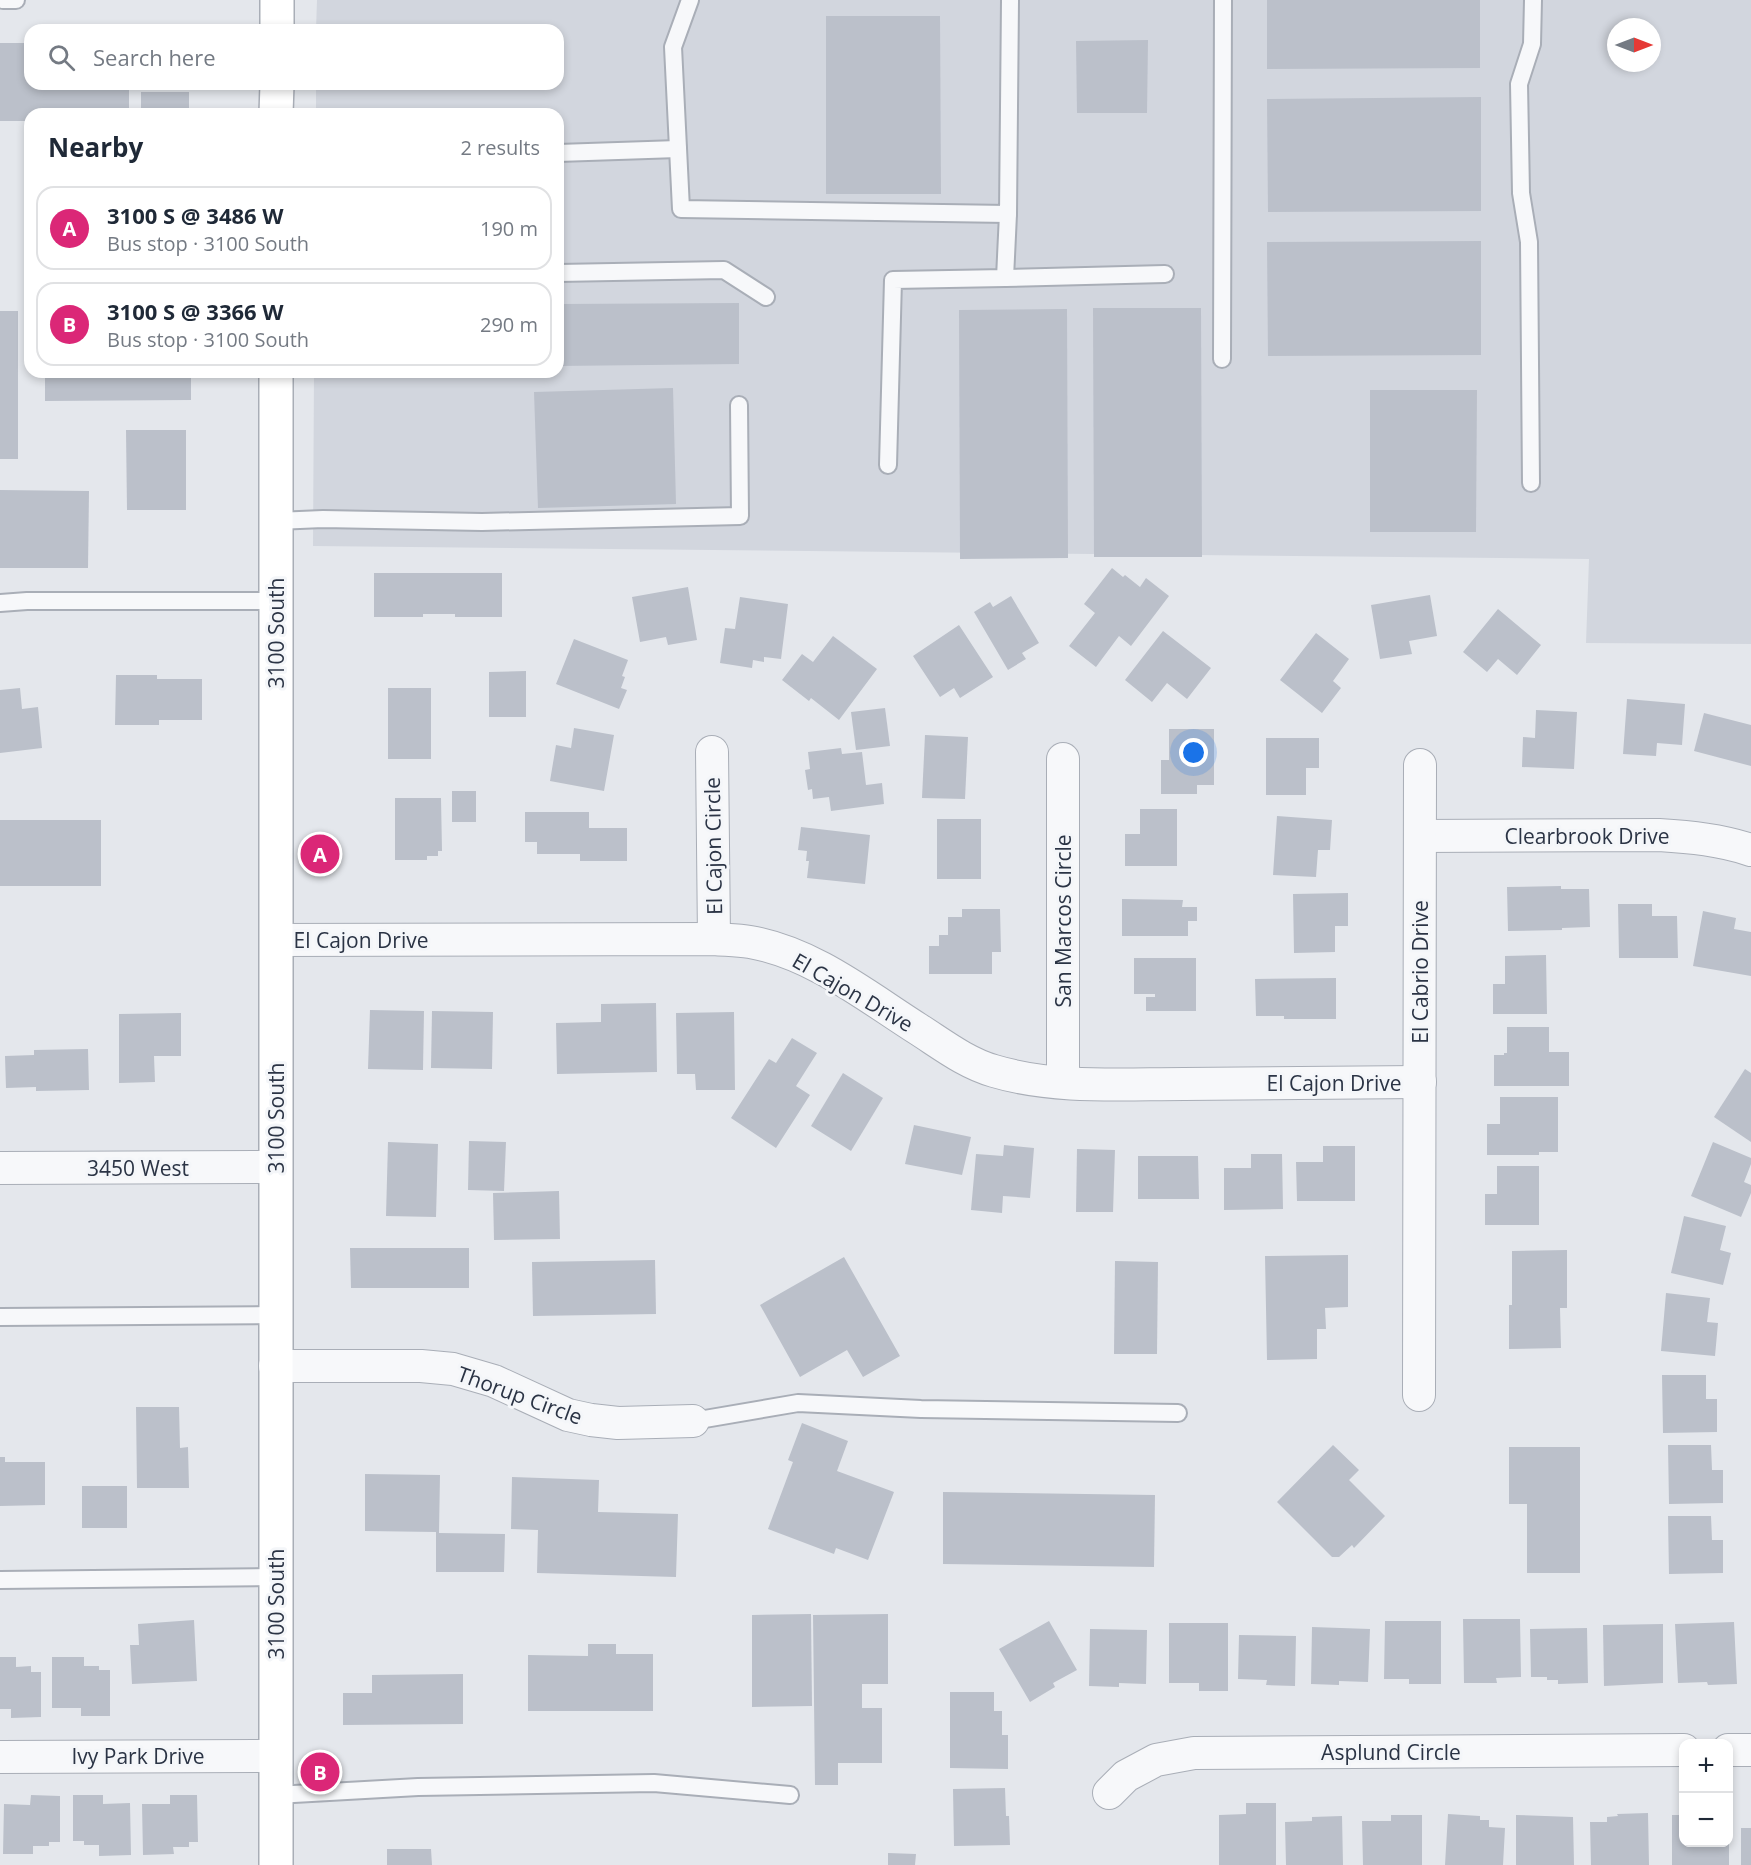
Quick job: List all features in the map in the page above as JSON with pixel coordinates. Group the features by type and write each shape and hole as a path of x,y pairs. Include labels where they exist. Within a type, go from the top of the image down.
{"main road":[{"path":"277,0 277,24"},
{"path":"276,108 277,90"},
{"name":"3100 South","path":"276,378 276,1865"}],"street":[{"name":"El Cajon Circle","path":"712,752 714,939"},
{"name":"San Marcos Circle","path":"1063,759 1063,1082"},
{"name":"El Cabrio Drive","path":"1419,1395 1420,765"},
{"name":"Clearbrook Drive","path":"1420,836 1659,835 1727,842 1751,850"},
{"name":"El Cajon Drive","path":"276,940 714,939 750,942 812,963 966,1060 993,1071 1014,1076 1063,1082 1117,1084 1420,1082"},
{"name":"3450 West","path":"0,1168 276,1167"},
{"name":"Thorup Circle","path":"275,1366 421,1366 453,1369 494,1381 568,1415 591,1420 618,1423 693,1421"},
{"name":"Asplund Circle","path":"1109,1793 1126,1776 1155,1760 1194,1753 1679,1750"},
{"path":"1733,1750 1751,1750"},
{"name":"Ivy Park Drive","path":"0,1756 276,1756"}],"lane":[{"path":"2,1 16,0"},
{"path":"690,0 673,47 681,209 1008,214"},
{"path":"1005,278 1008,214 1010,0"},
{"path":"1222,359 1223,0"},
{"path":"1531,483 1529,242 1521,193 1519,84 1532,44 1533,0"},
{"path":"564,153 678,149"},
{"path":"564,273 724,270 766,297"},
{"path":"888,465 892,280 1165,274"},
{"path":"276,521 323,519 482,522 740,516 738,405"},
{"path":"0,603 27,601 276,601"},
{"path":"0,1317 275,1315"},
{"path":"693,1421 798,1403 1178,1413"},
{"path":"0,1580 276,1577"},
{"path":"276,1795 418,1787 654,1783 790,1796"}],"shaded area":[{"path":"317,0 1751,0 1751,644 1586,643 1589,559 313,546 314,378 564,378 564,108 316,108 316,90 564,90 564,24 316,24"}],"building":[{"path":"1267,0 1480,0 1480,68 1267,69"},
{"path":"826,16 940,16 941,194 826,194"},
{"path":"1148,40 1147,113 1077,113 1076,41"},
{"path":"0,43 24,43 24,90 129,90 129,108 24,108 24,121 0,121"},
{"path":"141,92 189,92 189,108 141,108"},
{"path":"1481,97 1481,211 1268,212 1267,99"},
{"path":"1481,241 1481,355 1268,356 1267,242"},
{"path":"739,303 739,364 564,366 564,304"},
{"path":"1093,308 1201,308 1202,557 1094,557"},
{"path":"1067,309 1068,558 960,559 959,310"},
{"path":"0,311 18,311 18,459 0,459"},
{"path":"45,378 191,378 191,400 45,401"},
{"path":"673,388 676,504 538,508 534,392"},
{"path":"1370,390 1477,390 1476,532 1370,532"},
{"path":"126,430 186,430 186,510 127,510"},
{"path":"0,490 89,491 88,568 0,568"},
{"path":"1112,568 1140,587 1146,578 1169,596 1131,646 1119,636 1096,667 1069,646 1095,613 1084,604"},
{"path":"374,573 502,573 502,617 423,614 423,617 374,617"},
{"path":"688,587 697,640 668,645 666,637 640,642 632,597"},
{"path":"1430,595 1437,636 1409,641 1412,654 1380,659 1371,605"},
{"path":"1011,596 1039,643 1022,653 1026,659 1008,670 974,612 990,602 993,607"},
{"path":"740,597 788,604 781,659 764,657 764,662 753,660 752,668 720,663 725,628 735,629"},
{"path":"1498,609 1541,645 1517,675 1498,659 1487,672 1463,652"},
{"path":"959,625 993,677 960,698 954,688 940,697 913,656"},
{"path":"1163,631 1211,668 1187,699 1167,683 1152,702 1125,680"},
{"path":"1316,633 1349,659 1333,681 1341,688 1322,713 1280,680"},
{"path":"833,636 877,669 839,720 811,698 809,701 782,680 802,654 813,662"},
{"path":"574,639 628,660 622,676 625,677 621,688 627,690 619,709 556,684"},
{"path":"526,671 526,717 489,717 489,672"},
{"path":"116,675 157,675 157,679 202,679 202,720 159,720 159,725 115,725"},
{"path":"20,688 22,709 38,707 42,748 0,753 0,690"},
{"path":"388,688 431,688 431,759 388,759"},
{"path":"1627,699 1685,704 1682,745 1657,743 1656,756 1623,754"},
{"path":"885,708 890,746 856,750 851,712"},
{"path":"1536,710 1577,712 1574,769 1522,767 1523,737 1535,738"},
{"path":"1704,713 1751,725 1751,766 1694,751"},
{"path":"574,728 614,735 604,791 550,781 556,745 571,748"},
{"path":"1169,729 1214,729 1214,785 1197,785 1197,794 1161,794 1161,760 1169,760"},
{"path":"925,735 968,737 965,799 922,798"},
{"path":"1266,738 1319,738 1319,768 1306,768 1306,795 1266,795"},
{"path":"841,748 842,754 862,752 866,785 882,783 884,804 831,811 829,797 813,799 812,789 808,790 805,770 810,769 808,752"},
{"path":"452,791 476,791 476,822 452,822"},
{"path":"395,798 441,798 442,851 438,851 438,856 427,856 427,860 395,860"},
{"path":"1140,809 1177,809 1177,866 1125,866 1125,834 1140,834"},
{"path":"525,812 589,812 589,828 627,828 627,861 580,861 580,854 537,854 537,842 525,842"},
{"path":"1277,816 1332,820 1330,850 1318,850 1316,877 1273,875"},
{"path":"937,819 981,819 981,879 937,879"},
{"path":"0,820 101,820 101,886 0,886"},
{"path":"801,827 870,835 865,884 807,878 809,861 806,861 807,851 798,850"},
{"path":"1561,886 1561,889 1589,889 1590,927 1508,931 1507,887"},
{"path":"1348,893 1348,926 1335,926 1335,952 1294,953 1293,894"},
{"path":"1122,899 1183,900 1182,907 1197,907 1197,921 1188,921 1188,936 1122,936"},
{"path":"1618,904 1652,904 1652,916 1677,916 1678,958 1619,958"},
{"path":"962,909 1000,909 1001,952 992,952 992,974 929,974 929,946 939,946 939,935 948,935 948,917 962,917"},
{"path":"1703,911 1736,918 1734,929 1751,932 1751,976 1693,966"},
{"path":"1546,955 1547,1014 1493,1014 1493,984 1505,984 1505,956"},
{"path":"1134,958 1196,958 1196,1011 1146,1011 1146,997 1155,997 1155,994 1134,994"},
{"path":"1336,978 1336,1019 1284,1019 1284,1016 1256,1016 1255,979"},
{"path":"656,1003 657,1072 557,1074 556,1023 601,1022 601,1004"},
{"path":"370,1010 424,1011 423,1070 368,1069"},
{"path":"432,1011 493,1012 492,1069 431,1068"},
{"path":"734,1012 735,1090 696,1090 695,1074 677,1074 676,1013"},
{"path":"181,1013 181,1056 154,1056 155,1082 119,1083 119,1014"},
{"path":"1507,1027 1549,1027 1549,1052 1569,1052 1569,1086 1494,1086 1494,1055 1507,1053"},
{"path":"792,1038 817,1053 796,1086 810,1095 776,1148 731,1118 769,1059 776,1063"},
{"path":"88,1049 89,1090 36,1091 36,1087 6,1088 5,1056 34,1055 34,1050"},
{"path":"1745,1069 1751,1073 1751,1142 1714,1117"},
{"path":"843,1073 883,1098 851,1151 811,1126"},
{"path":"1500,1097 1558,1097 1558,1152 1539,1152 1539,1155 1487,1155 1487,1124 1500,1124"},
{"path":"914,1125 971,1137 962,1175 905,1164"},
{"path":"469,1141 506,1142 504,1191 468,1190"},
{"path":"388,1142 438,1144 436,1217 386,1216"},
{"path":"1713,1142 1751,1158 1744,1182 1751,1185 1751,1193 1741,1217 1691,1196"},
{"path":"1004,1145 1034,1148 1030,1198 1003,1196 1002,1213 971,1210 976,1154 1003,1156"},
{"path":"1323,1146 1355,1146 1355,1201 1297,1201 1296,1162 1323,1162"},
{"path":"1077,1149 1115,1150 1113,1212 1076,1212"},
{"path":"1251,1154 1282,1154 1283,1209 1224,1210 1224,1168 1251,1168"},
{"path":"1138,1156 1198,1156 1199,1199 1138,1199"},
{"path":"1497,1166 1539,1166 1539,1225 1485,1225 1485,1194 1497,1194"},
{"path":"559,1191 560,1239 494,1240 493,1193"},
{"path":"1684,1216 1726,1226 1720,1250 1731,1253 1723,1285 1671,1273"},
{"path":"350,1248 469,1248 469,1288 351,1288"},
{"path":"1567,1250 1567,1308 1560,1308 1561,1348 1509,1349 1512,1251"},
{"path":"1348,1255 1348,1307 1325,1308 1326,1329 1317,1329 1317,1359 1267,1360 1265,1256"},
{"path":"844,1257 900,1356 863,1377 847,1350 800,1377 760,1305"},
{"path":"655,1260 656,1314 533,1316 532,1262"},
{"path":"1115,1261 1158,1262 1157,1354 1114,1354"},
{"path":"1666,1293 1710,1298 1707,1322 1718,1323 1715,1356 1661,1351"},
{"path":"1662,1375 1706,1375 1706,1399 1717,1399 1717,1432 1663,1433"},
{"path":"136,1407 179,1407 180,1448 188,1447 189,1488 137,1488"},
{"path":"802,1423 848,1441 837,1471 894,1492 868,1560 836,1548 834,1554 768,1529 793,1462 788,1460"},
{"path":"1333,1445 1359,1470 1349,1480 1385,1516 1354,1548 1352,1545 1339,1557 1332,1557 1277,1502"},
{"path":"1668,1445 1711,1445 1712,1470 1723,1470 1723,1503 1669,1504"},
{"path":"1509,1447 1580,1447 1580,1573 1527,1573 1527,1504 1509,1504"},
{"path":"0,1457 5,1457 5,1462 45,1462 45,1505 0,1506"},
{"path":"365,1474 440,1475 439,1533 505,1534 504,1572 436,1572 436,1532 365,1531"},
{"path":"512,1477 599,1480 598,1512 678,1514 676,1577 537,1573 538,1530 511,1529"},
{"path":"82,1486 127,1486 127,1528 82,1528"},
{"path":"943,1492 1155,1495 1154,1567 943,1564"},
{"path":"1668,1516 1711,1516 1712,1540 1723,1540 1723,1573 1669,1574"},
{"path":"811,1614 812,1706 752,1707 752,1615"},
{"path":"888,1614 888,1684 862,1684 862,1708 882,1708 882,1763 838,1763 838,1785 815,1785 813,1615"},
{"path":"1463,1619 1520,1619 1521,1677 1496,1678 1497,1683 1464,1683"},
{"path":"194,1620 197,1681 132,1684 130,1645 139,1645 138,1624"},
{"path":"1049,1621 1077,1670 1053,1683 1055,1687 1030,1702 999,1649"},
{"path":"1385,1621 1441,1621 1441,1684 1409,1684 1409,1679 1384,1679"},
{"path":"1734,1622 1737,1684 1678,1683 1675,1624"},
{"path":"1169,1623 1228,1623 1228,1691 1199,1691 1199,1683 1169,1683"},
{"path":"1663,1624 1663,1683 1604,1686 1603,1625"},
{"path":"1312,1627 1370,1629 1368,1682 1339,1681 1339,1685 1311,1684"},
{"path":"1587,1628 1588,1683 1558,1684 1558,1680 1547,1680 1547,1677 1531,1677 1530,1629"},
{"path":"1090,1629 1147,1630 1146,1684 1119,1683 1119,1687 1089,1686"},
{"path":"1239,1635 1296,1636 1295,1686 1266,1685 1267,1680 1238,1679"},
{"path":"588,1644 616,1644 616,1654 653,1654 653,1711 528,1711 528,1655 588,1656"},
{"path":"0,1657 16,1657 16,1667 31,1666 31,1672 41,1672 41,1717 11,1718 11,1709 0,1709"},
{"path":"52,1657 84,1657 84,1666 99,1666 99,1670 110,1670 110,1716 81,1716 81,1708 52,1708"},
{"path":"463,1674 463,1724 343,1725 343,1693 372,1693 372,1675"},
{"path":"950,1692 994,1692 994,1711 1002,1711 1002,1735 1008,1735 1008,1769 950,1768"},
{"path":"1005,1788 1010,1845 954,1846 953,1789"},
{"path":"31,1795 60,1796 60,1842 49,1842 49,1846 33,1846 33,1854 3,1854 4,1804 30,1805"},
{"path":"73,1795 103,1795 103,1804 130,1803 131,1855 99,1856 99,1845 84,1845 84,1841 73,1841"},
{"path":"170,1795 197,1795 198,1842 189,1842 189,1847 173,1847 174,1854 143,1855 142,1804 170,1804"},
{"path":"1246,1803 1276,1803 1276,1865 1219,1865 1219,1815 1246,1814"},
{"path":"1648,1813 1649,1865 1591,1865 1590,1822 1607,1822 1607,1817 1618,1816 1617,1814"},
{"path":"1448,1814 1480,1816 1480,1820 1489,1820 1489,1827 1505,1828 1503,1865 1445,1865"},
{"path":"1391,1815 1422,1815 1422,1865 1363,1865 1362,1821 1391,1821"},
{"path":"1516,1815 1573,1817 1574,1865 1516,1865"},
{"path":"1672,1815 1679,1815 1679,1847 1729,1847 1729,1865 1672,1865"},
{"path":"1342,1816 1343,1865 1286,1865 1285,1822 1312,1821 1312,1817"},
{"path":"1741,1828 1751,1828 1751,1865 1741,1865"},
{"path":"387,1849 431,1849 432,1865 387,1865"},
{"path":"888,1853 916,1854 915,1865 888,1865"}],"place":[{"name":"3100 S @ 3486 W","path":"320,854"},
{"name":"3100 S @ 3366 W","path":"320,1772"}]}
